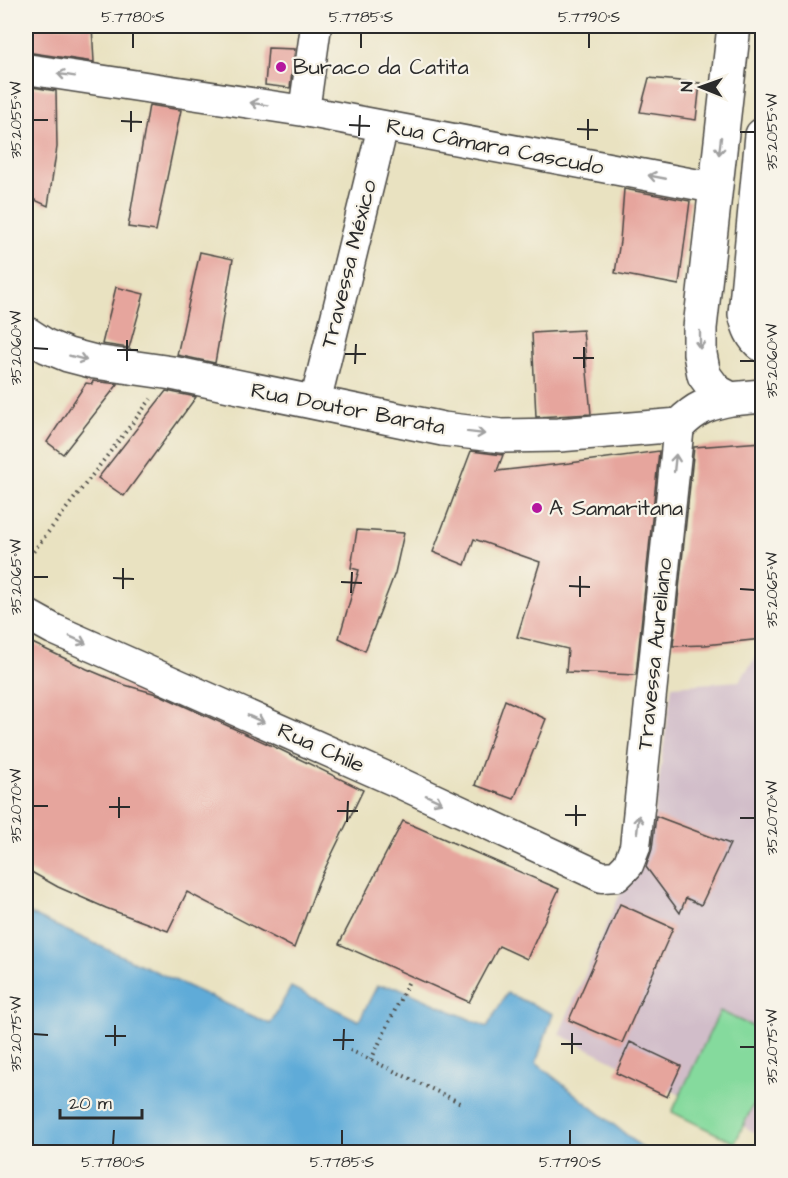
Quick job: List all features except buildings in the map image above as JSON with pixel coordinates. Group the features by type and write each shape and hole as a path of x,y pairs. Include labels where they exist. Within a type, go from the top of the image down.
{"street":[{"path":"304,111 316,26"},
{"path":"734,26 700,328 700,354 705,375 716,391 747,397"},
{"name":"Rua Câmara Cascudo","path":"26,69 304,111 715,188"},
{"name":"Travessa México","path":"315,403 383,126"},
{"path":"762,135 757,270 745,314 754,338 762,345"},
{"name":"Rua Doutor Barata","path":"26,333 46,346 77,358 172,373 443,429 502,436 559,435 679,425"},
{"path":"679,425 701,407 747,397"},
{"name":"Travessa Aureliano","path":"617,876 628,865 636,847 679,425"},
{"name":"Rua Chile","path":"26,614 53,629 391,779 602,877 617,876"}],"path":[{"path":"26,561 172,373"},
{"path":"372,1060 409,981"},
{"path":"350,1050 461,1103"}],"shaded area":[{"path":"762,649 762,1136 559,1034 654,816 672,686 739,681"}],"green space":[{"path":"720,1011 762,1031 762,1086 735,1143 672,1112"}],"water":[{"path":"26,912 270,1024 291,987 359,1021 377,986 397,987 487,1027 507,993 553,1014 536,1063 648,1152 26,1152"}],"place":[{"name":"Buraco da Catita","path":"281,67"},
{"name":"A Samaritana","path":"537,508"}]}
